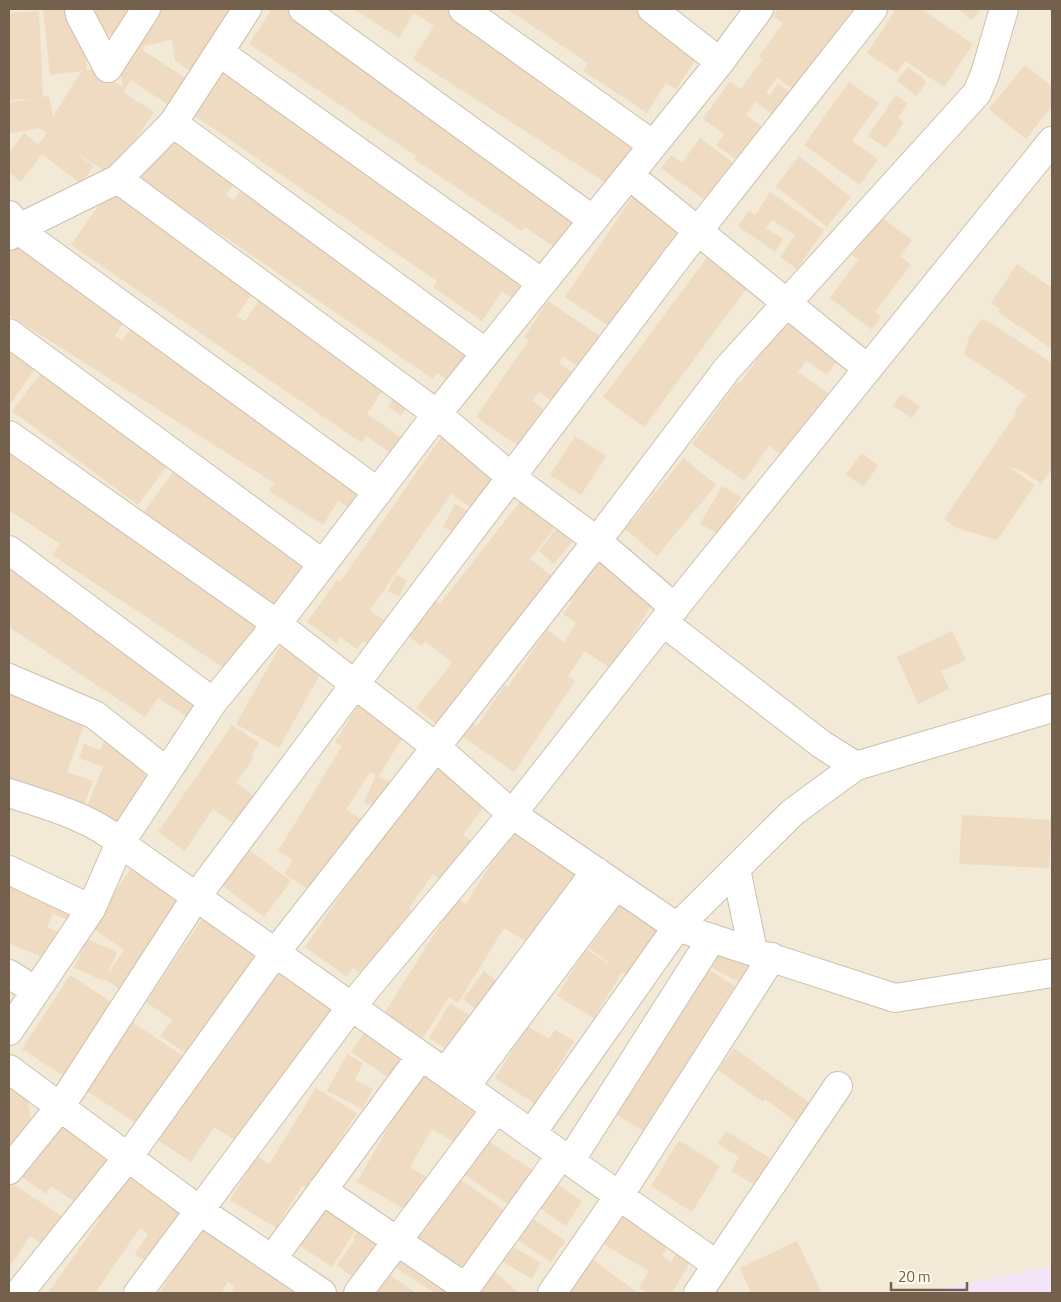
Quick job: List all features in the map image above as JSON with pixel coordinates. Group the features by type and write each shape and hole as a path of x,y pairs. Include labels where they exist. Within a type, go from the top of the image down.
{"street":[{"path":"81,11 108,68 146,9"},
{"path":"12,226 118,179 173,123 247,9"},
{"path":"303,9 593,220"},
{"path":"463,9 653,145"},
{"path":"652,9 720,62"},
{"path":"9,1031 91,910 120,843 213,702 277,624 486,352 720,62 758,9"},
{"path":"9,1170 60,1107 196,897 698,231 873,9"},
{"path":"19,1293 128,1157 275,953 597,541 727,369 977,93 1004,9"},
{"path":"219,52 542,282"},
{"path":"173,123 486,352"},
{"path":"138,1293 352,1007 512,814 669,615 1052,140"},
{"path":"629,175 868,369"},
{"path":"118,179 437,414 511,477 597,541 669,615 821,744 856,766"},
{"path":"12,226 378,492"},
{"path":"9,334 323,564"},
{"path":"9,435 277,624 436,747 512,814 677,927 895,998 1052,973"},
{"path":"9,550 213,702"},
{"path":"9,661 67,704"},
{"path":"9,678 95,715 167,772"},
{"path":"531,1134 677,927 793,812 856,766 1052,708"},
{"path":"9,793 72,815 112,835 120,843 717,1265"},
{"path":"552,1293 619,1196 762,954 736,869"},
{"path":"9,870 91,910"},
{"path":"455,1080 606,878"},
{"path":"322,1190 397,1241 464,1291 565,1158 712,938"},
{"path":"9,974 36,991"},
{"path":"272,1259 421,1056"},
{"path":"9,1069 199,1210 322,1293"},
{"path":"698,1293 838,1086"},
{"path":"358,1293 496,1109"}],"shaded area":[{"path":"9,9 1052,9 1052,1293 9,1293"},
{"path":"1052,1266 1052,1293 917,1293"}],"building":[{"path":"43,9 80,9 87,70 95,69 123,87 118,60 152,9 229,9 240,16 201,78 175,61 172,40 143,46 144,51 201,88 183,115 131,80 123,92 154,112 112,176 71,149 93,166 81,184 42,154 21,182 9,172 9,153 24,133 38,145 47,133 39,128 9,134 9,103 31,99 9,100 9,13 39,11 43,97 49,96 53,116 82,71 50,75"},
{"path":"95,9 133,9 116,38 98,28"},
{"path":"272,9 304,9 588,199 556,248 525,227 522,231 414,159 416,156 249,44"},
{"path":"354,9 470,9 644,140 614,188 413,59 434,26 414,13 399,38"},
{"path":"507,9 649,9 705,46 676,89 666,83 647,113 583,71 588,63"},
{"path":"778,9 876,9 809,100 777,78 766,93 770,95 778,83 799,99 783,122 755,102 746,115 765,129 741,163 716,145 724,134 703,119 730,81 741,89 762,59 759,56 783,23 773,16"},
{"path":"896,9 921,9 973,44 944,87 905,61 897,73 867,53"},
{"path":"958,9 981,9 972,20"},
{"path":"231,63 536,271 516,301 502,291 482,321 433,287 437,281 195,116"},
{"path":"1025,65 1052,87 1052,106 1026,139 989,109"},
{"path":"908,67 927,82 916,96 897,80"},
{"path":"849,82 879,103 852,141 878,159 860,185 804,145"},
{"path":"896,95 908,103 898,118 904,122 886,148 868,136"},
{"path":"171,120 244,170 226,195 234,200 248,180 478,344 452,383 437,373 433,379 134,175"},
{"path":"700,138 742,169 714,207 661,168 671,155 682,163"},
{"path":"799,156 851,197 827,227 776,186"},
{"path":"110,189 256,288 237,316 245,321 260,299 386,385 367,414 402,438 392,454 366,436 362,443 71,245"},
{"path":"770,192 824,230 797,269 780,257 795,235 772,220 766,228 783,239 775,252 738,226 749,211 755,215"},
{"path":"635,193 684,227 613,329 565,297"},
{"path":"881,217 912,240 900,256 911,265 875,312 881,317 872,330 830,298 858,260 852,255"},
{"path":"17,231 134,305 115,336 122,341 133,325 369,474 348,507 338,501 323,525 269,491 274,483 9,315 9,243"},
{"path":"715,247 755,277 644,427 603,397"},
{"path":"1017,264 1052,288 1052,349 998,312 1000,309 991,303"},
{"path":"548,301 613,345 592,376 563,356 559,363 581,378 561,407 539,392 532,401 555,417 530,454 476,417 529,340 524,337"},
{"path":"792,310 846,348 827,375 806,361 798,372 831,395 786,458 769,446 744,481 692,444 738,381 740,383"},
{"path":"981,319 989,322 1052,363 1052,469 1041,484 1022,471 1008,466 1035,485 997,540 957,528 944,519 1015,415 1017,408 1026,395 964,354 969,337"},
{"path":"9,341 39,363 11,403 9,401"},
{"path":"44,369 169,463 138,505 12,411"},
{"path":"901,394 920,406 912,418 893,406"},
{"path":"394,397 407,406 401,416 388,407"},
{"path":"442,436 495,474 471,508 451,494 370,610 393,627 376,650 363,641 357,649 340,637 336,643 307,622 337,580 340,582"},
{"path":"575,436 606,456 581,495 550,475"},
{"path":"9,442 261,618 227,670 52,555 60,544 9,510"},
{"path":"862,453 878,466 863,487 846,474"},
{"path":"684,458 716,485 657,556 625,529"},
{"path":"177,467 308,563 274,609 143,513"},
{"path":"722,486 741,497 719,534 700,524"},
{"path":"526,494 560,521 530,559 558,581 464,734 449,726 443,729 416,708 452,663 425,641 421,646 409,636 436,601 440,604"},
{"path":"455,504 471,513 459,535 443,527"},
{"path":"561,523 577,536 554,564 539,551"},
{"path":"598,554 658,595 611,669 585,651 568,676 575,681 514,772 463,737 472,723 477,726 505,685 508,687 547,630 564,642 576,623 563,614 572,602 567,599"},
{"path":"9,565 224,699 205,728 158,698 145,717 9,627"},
{"path":"396,575 407,580 399,596 388,591"},
{"path":"952,631 966,660 941,671 949,689 918,704 897,657"},
{"path":"282,643 324,667 279,748 236,724"},
{"path":"9,690 87,717 67,772 93,781 84,806 9,779"},
{"path":"360,702 407,731 378,777 390,782 378,808 364,802 376,775 370,772 346,810 367,823 321,897 284,874 293,860 278,851 342,746 335,742"},
{"path":"232,725 259,743 252,755 254,757 236,783 263,802 244,830 213,809 185,851 158,832"},
{"path":"106,737 158,758 135,828 86,809 103,767 79,758 84,744 100,750"},
{"path":"434,760 489,799 463,835 472,842 444,882 433,874 409,908 413,911 366,977 353,968 347,977 305,947"},
{"path":"962,815 1052,820 1049,868 959,864"},
{"path":"516,824 585,866 537,948 504,928 458,1003 449,997 423,1038 384,1014 457,898 466,904"},
{"path":"246,848 291,881 264,917 220,884"},
{"path":"134,864 196,908 134,999 105,979 104,981 74,968 87,939 117,952 107,975 124,950 91,927"},
{"path":"9,869 87,901 78,924 53,914 47,927 57,931 46,959 9,943"},
{"path":"624,898 672,931 636,981 622,972 594,1018 557,996 586,949 616,968 589,948"},
{"path":"203,918 264,960 194,1059 160,1036 172,1020 146,1002"},
{"path":"721,947 751,962 741,983 710,967"},
{"path":"271,963 334,1005 286,1078 282,1075 238,1142 214,1127 191,1162 150,1135 139,1125 22,1049 70,975 132,1016 129,1020 197,1065"},
{"path":"703,966 735,986 643,1131 611,1111"},
{"path":"484,971 502,985 481,1013 463,999"},
{"path":"450,1003 469,1015 448,1050 429,1038"},
{"path":"528,1026 549,1039 555,1030 574,1041 535,1104 495,1078"},
{"path":"366,1030 403,1055 389,1078 351,1052"},
{"path":"734,1048 818,1109 804,1128 765,1099 763,1102 718,1070"},
{"path":"347,1054 363,1063 355,1080 373,1089 362,1109 327,1091"},
{"path":"420,1072 459,1094 456,1101 475,1112 456,1143 432,1129 410,1167 427,1177 408,1211 357,1182"},
{"path":"9,1074 25,1083 37,1157 67,1114 194,1208 153,1267 135,1254 148,1234 140,1228 95,1293 48,1293 100,1219 51,1186 46,1194 23,1176 9,1178"},
{"path":"316,1088 357,1113 331,1154 336,1157 313,1193 302,1186 276,1228 230,1200 257,1156 269,1164"},
{"path":"726,1131 773,1160 757,1186 731,1171 739,1157 718,1144"},
{"path":"482,1137 537,1173 514,1208 459,1171"},
{"path":"679,1140 720,1166 692,1212 651,1186"},
{"path":"454,1175 507,1212 465,1272 412,1235"},
{"path":"549,1179 582,1201 566,1226 533,1204"},
{"path":"9,1181 73,1224 54,1252 30,1236 9,1268"},
{"path":"330,1199 362,1220 332,1267 300,1246"},
{"path":"619,1205 673,1236 662,1256 671,1262 680,1247 694,1255 672,1293 648,1293 639,1288 649,1271 598,1241"},
{"path":"528,1215 565,1241 551,1262 513,1237"},
{"path":"366,1219 387,1234 374,1253 371,1251 353,1277 337,1265"},
{"path":"203,1220 320,1293 231,1293 235,1286 228,1282 221,1293 165,1293 161,1291"},
{"path":"797,1241 822,1293 751,1293 740,1268"},
{"path":"505,1242 541,1263 532,1279 496,1258"},
{"path":"401,1244 456,1280 448,1293 435,1293 388,1263"},
{"path":"591,1258 638,1293 565,1293"},
{"path":"487,1265 519,1293 472,1293"},
{"path":"390,1275 416,1293 376,1293"}]}
